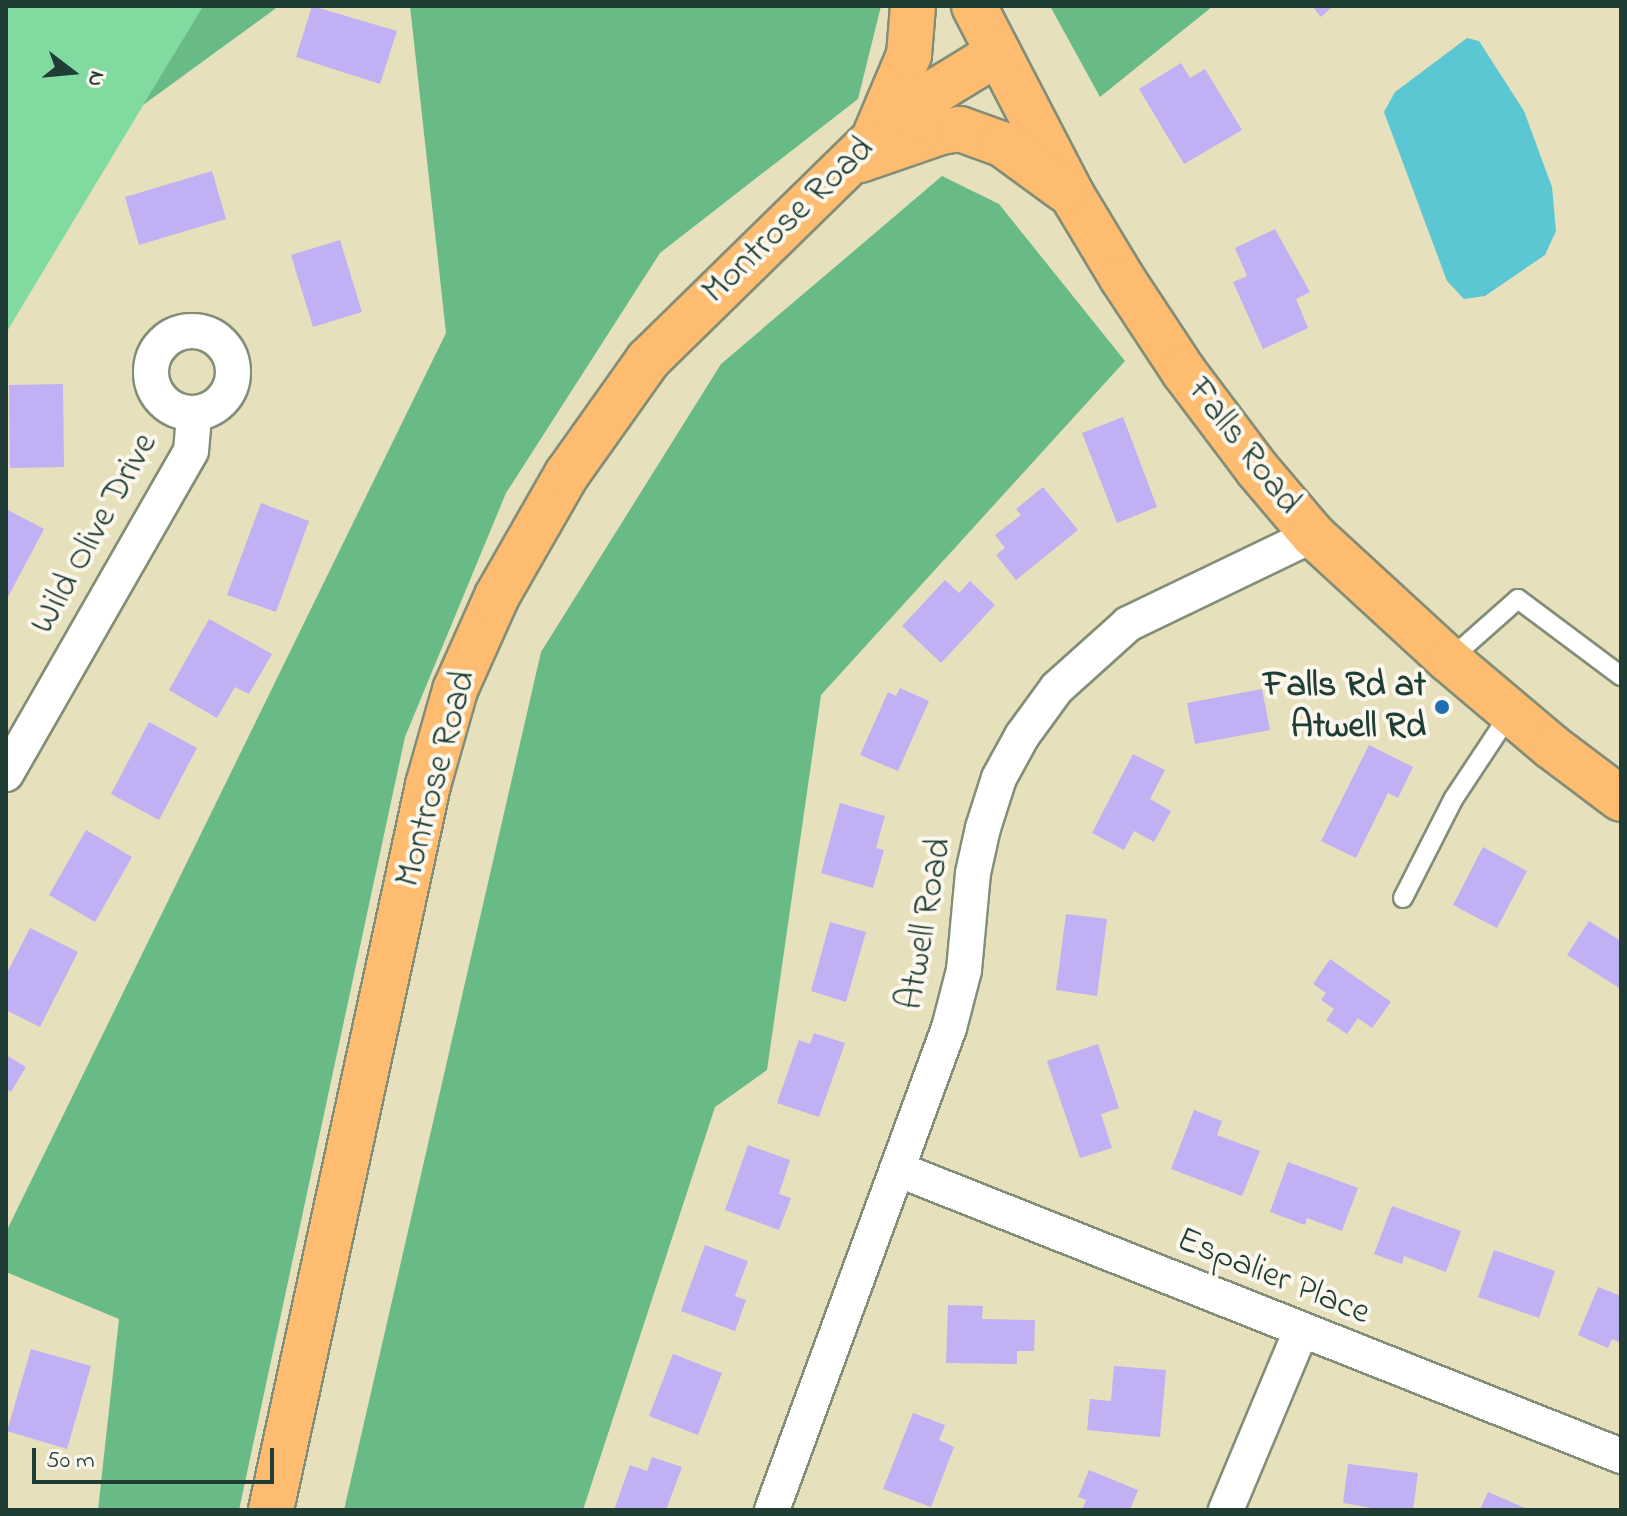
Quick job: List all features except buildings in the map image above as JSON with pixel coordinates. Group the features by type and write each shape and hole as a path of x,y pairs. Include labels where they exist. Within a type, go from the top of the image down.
{"main road":[{"path":"860,152 909,55 913,6"},
{"name":"Falls Road","path":"974,6 1072,195 1184,372 1257,469 1313,535 1449,660 1621,799"},
{"name":"Montrose Road","path":"271,1510 428,785 455,690 497,596 567,474 648,360 900,113 998,53"},
{"path":"860,152 960,129 1002,144 1072,195"}],"street":[{"name":"Wild Olive Drive","path":"6,774 191,451 194,413"},
{"name":"Atwell Road","path":"772,1510 949,1028 964,970 973,873 983,828 999,778 1022,736 1057,688 1128,624 1313,535"},
{"name":"Espalier Place","path":"897,1169 1621,1456"},
{"path":"1226,1510 1301,1331"}],"lane":[{"path":"1449,660 1518,599 1621,676"},
{"path":"1403,898 1454,798 1511,712"}],"green space":[{"path":"6,6 203,6 6,333"},
{"path":"203,6 279,6 143,105"},
{"path":"410,6 881,6 858,99 660,253 506,493 405,737 239,1510 98,1510 119,1319 6,1272 6,1232 446,333"},
{"path":"1050,6 1213,6 1100,97"},
{"path":"942,176 999,204 1125,361 821,695 767,1070 715,1107 583,1510 344,1510 541,652 721,364"}],"water":[{"path":"1467,38 1479,41 1524,111 1552,187 1556,231 1545,255 1485,296 1464,299 1447,281 1384,112 1395,92"}],"place":[{"name":"Falls Rd at Atwell Rd","path":"1442,707"}]}
